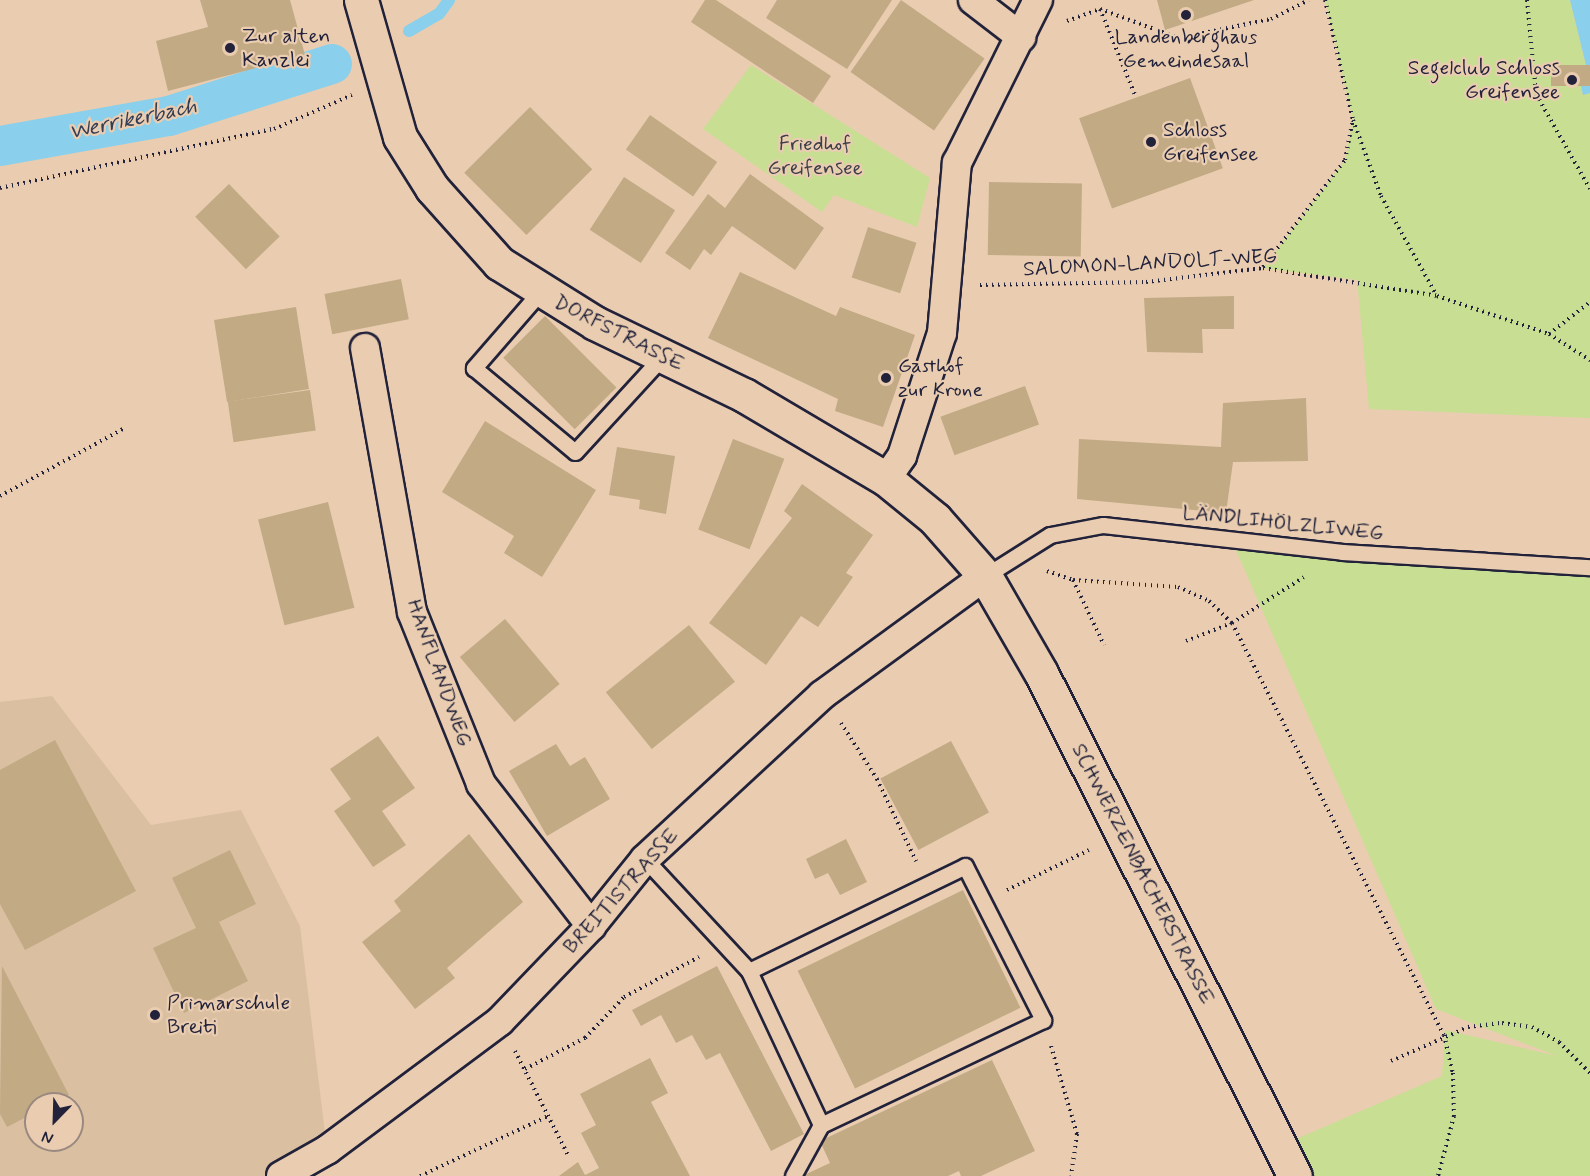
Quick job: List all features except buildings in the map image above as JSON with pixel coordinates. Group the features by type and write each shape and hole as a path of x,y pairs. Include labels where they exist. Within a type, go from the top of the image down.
{"street":[{"name":"DORFSTRASSE","path":"361,0 400,137 432,188 500,264 540,292 662,357 744,395 886,479 935,519 985,576"},
{"path":"973,0 1021,37"},
{"path":"886,479 902,456 942,333 957,163 1038,0"},
{"name":"HANFLANDWEG","path":"364,348 412,612 481,784 591,926"},
{"name":"BREITISTRASSE","path":"280,1176 327,1150 500,1021 591,926 645,859 822,695 985,576"},
{"name":"SCHWERZENBACHERSTRASSE","path":"985,576 1014,621 1295,1176"}],"lane":[{"path":"540,292 474,368 575,452 662,357"},
{"name":"LÄNDLIHÖLZLIWEG","path":"985,576 1050,535 1103,525 1342,552 1590,567"},
{"path":"645,859 748,971 820,1125"},
{"path":"748,971 965,866 1043,1020 820,1125 793,1176"}],"path":[{"path":"1021,37 1100,9 1179,38 1271,19 1309,0"},
{"path":"1324,0 1353,120 1382,196 1437,296"},
{"path":"1527,0 1536,94 1590,189"},
{"path":"1100,9 1117,45 1136,97"},
{"path":"0,188 274,129 383,82"},
{"path":"1263,268 1345,160 1353,120"},
{"name":"SALOMON-LANDOLT-WEG","path":"947,286 1146,282 1263,268 1437,296 1549,334 1590,360"},
{"path":"1549,334 1590,302"},
{"path":"0,496 123,429"},
{"path":"1186,641 1232,623 1342,552"},
{"path":"1072,579 1104,645"},
{"path":"822,695 877,779 926,884"},
{"path":"984,902 1122,833"},
{"path":"525,1069 585,1038 624,997 724,945"},
{"path":"1043,1020 1077,1134 1071,1176"},
{"path":"500,1021 569,1157"},
{"path":"1390,1061 1444,1035 1502,1023 1532,1027 1559,1042 1590,1073"},
{"path":"420,1176 548,1116"}],"shaded area":[{"name":"Primarschule Breiti","path":"52,696 151,825 241,810 300,926 327,1150 281,1176 0,1176 0,702"}],"green space":[{"path":"1325,0 1570,0 1586,65 1577,69 1583,95 1590,93 1590,418 1369,409 1357,280 1263,268 1345,160 1353,120"},
{"name":"Friedhof Greifensee","path":"751,65 930,178 917,227 834,195 822,212 703,129"},
{"path":"1232,541 1590,567 1590,1176 1295,1176 1280,1146 1442,1076 1445,1030 1557,1056 1436,1009"}],"water":[{"path":"1570,0 1590,0 1590,93 1583,95 1577,69 1586,65"}],"waterway":[{"name":"Werrikerbach","path":"409,31 439,14 449,0"},
{"name":"Werrikerbach","path":"0,146 169,116 332,64"}],"place":[{"name":"Landenberghaus Gemeindesaal","path":"1186,15"},
{"name":"Zur alten Kanzlei","path":"230,48"},
{"name":"Segelclub Schloss Greifensee","path":"1572,80"},
{"name":"Schloss Greifensee","path":"1151,142"},
{"name":"Gasthof zur Krone","path":"886,378"},
{"name":"Primarschule Breiti","path":"155,1015"}]}
